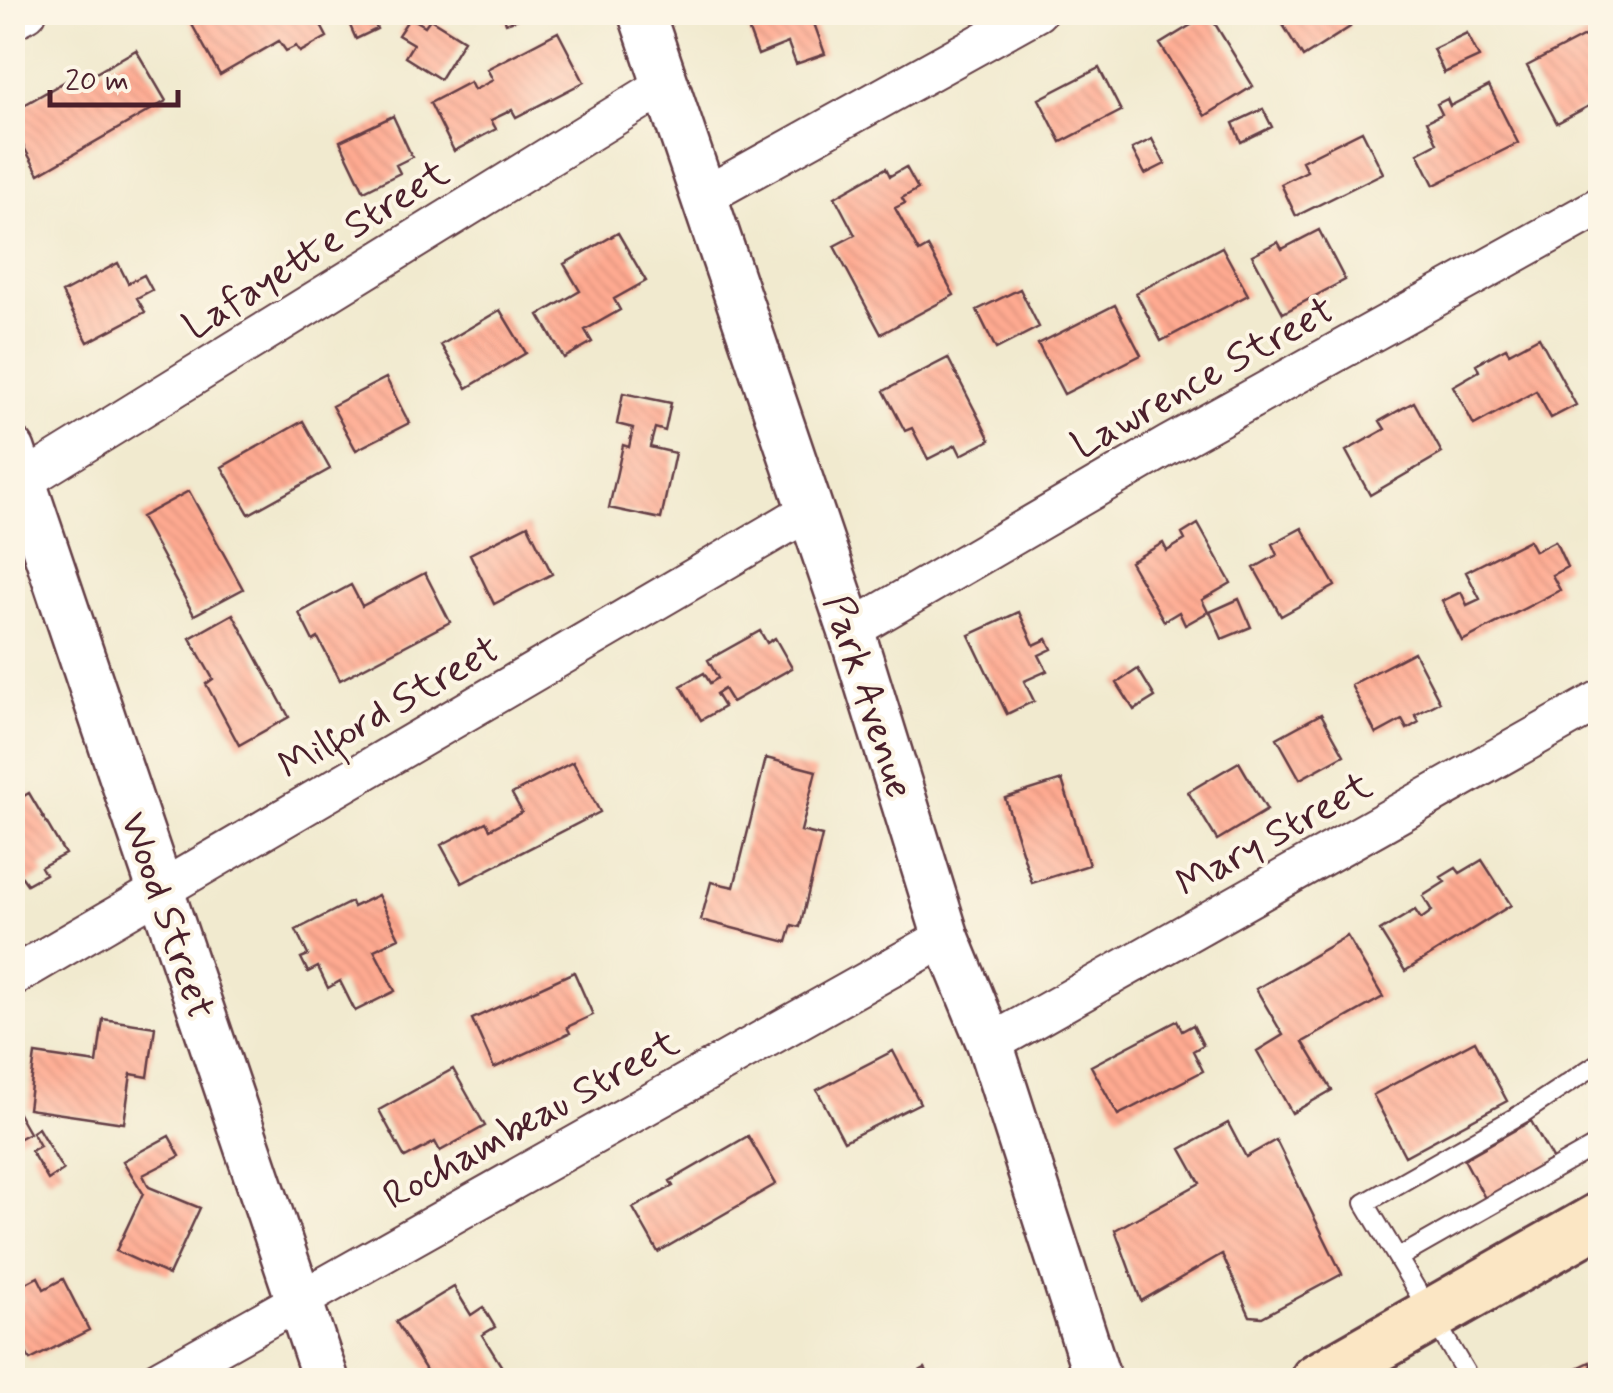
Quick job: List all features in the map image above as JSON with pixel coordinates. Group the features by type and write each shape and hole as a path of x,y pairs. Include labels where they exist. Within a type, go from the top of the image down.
{"main road":[{"path":"1325,1378 1432,1313 1600,1220"}],"street":[{"path":"12,20 27,12"},
{"name":"Park Avenue","path":"641,12 850,630 946,936 990,1044 1098,1380"},
{"path":"704,198 1037,12"},
{"name":"Lafayette Street","path":"16,473 665,85"},
{"name":"Lawrence Street","path":"850,630 1169,445 1600,206"},
{"name":"Wood Street","path":"16,473 326,1380"},
{"name":"Milford Street","path":"12,977 809,511"},
{"name":"Mary Street","path":"990,1044 1600,700"},
{"name":"Rochambeau Street","path":"158,1380 946,936"}],"lane":[{"path":"1470,1380 1365,1203 1523,1113 1600,1062"},
{"path":"1398,1258 1600,1143"}],"building":[{"path":"185,12 332,12 318,20 327,37 300,52 296,46 286,51 279,41 220,75"},
{"path":"344,12 369,12 377,29 356,39"},
{"path":"502,12 536,12 536,13 506,23"},
{"path":"742,12 810,12 825,54 796,64 788,43 758,55"},
{"path":"1275,12 1341,12 1350,27 1303,57"},
{"path":"1600,13 1600,100 1557,123 1527,66 1592,32 1585,20"},
{"path":"1209,14 1253,86 1205,116 1160,44"},
{"path":"410,17 425,26 430,19 464,40 440,79 405,57 413,44 398,35"},
{"path":"558,32 584,82 516,117 512,110 491,120 496,129 454,151 430,103 470,82 474,90 493,80 487,69"},
{"path":"1467,33 1479,57 1444,73 1433,49"},
{"path":"136,50 166,101 39,174 12,126 12,112 78,74 82,81"},
{"path":"1099,68 1121,111 1061,142 1039,99"},
{"path":"1489,86 1518,143 1434,185 1418,153 1437,143 1427,121 1442,114 1437,104 1447,99 1450,106"},
{"path":"1263,109 1272,127 1241,142 1233,123"},
{"path":"393,116 412,157 396,165 400,173 364,191 340,141"},
{"path":"1362,131 1383,173 1296,216 1281,184 1307,171 1302,161"},
{"path":"1152,139 1165,164 1145,174 1132,149"},
{"path":"906,167 918,189 902,198 905,203 895,208 919,252 928,247 954,295 881,334 834,246 855,235 835,197 886,168 890,176"},
{"path":"1319,230 1345,280 1283,313 1252,255 1278,242 1282,249"},
{"path":"618,233 646,281 614,299 620,310 585,330 592,342 564,358 539,315 580,291 564,264"},
{"path":"1222,247 1248,295 1161,341 1136,293"},
{"path":"118,263 128,283 144,275 152,290 137,298 145,312 88,342 62,293"},
{"path":"1020,289 1039,327 996,349 977,310"},
{"path":"1115,305 1141,355 1064,394 1038,344"},
{"path":"500,310 526,353 467,388 441,345"},
{"path":"1539,337 1576,405 1551,418 1536,391 1474,425 1453,386 1479,371 1476,364"},
{"path":"948,358 990,440 961,455 956,445 928,459 912,428 905,431 884,391"},
{"path":"386,378 409,423 356,450 332,406"},
{"path":"623,393 671,403 665,431 655,428 650,447 675,453 661,519 609,508 623,445 629,447 633,428 617,424"},
{"path":"1414,402 1442,453 1370,495 1346,451 1385,429 1380,421"},
{"path":"303,421 330,469 249,514 222,467"},
{"path":"189,491 243,589 194,615 141,517"},
{"path":"1198,524 1231,583 1202,600 1208,612 1185,625 1179,612 1164,621 1130,562 1163,543 1167,551 1185,540 1182,534"},
{"path":"528,525 552,574 494,604 470,554"},
{"path":"1302,528 1335,586 1281,616 1254,568 1277,555 1272,544"},
{"path":"1529,540 1535,551 1555,541 1567,567 1552,575 1560,590 1462,641 1442,601 1461,592 1467,605 1480,599 1466,572"},
{"path":"425,573 450,622 340,680 318,638 313,641 299,613 351,585 362,606"},
{"path":"1239,599 1251,627 1222,639 1210,612"},
{"path":"1019,612 1034,645 1047,639 1052,649 1039,655 1047,671 1024,681 1034,701 1007,714 969,635"},
{"path":"233,614 289,717 239,745 206,684 213,679 190,638"},
{"path":"760,631 767,643 775,638 792,668 732,702 724,689 716,694 724,707 701,720 681,686 704,673 710,683 718,678 708,660"},
{"path":"1414,652 1440,702 1415,715 1419,722 1407,729 1402,720 1376,734 1351,685"},
{"path":"1138,669 1155,697 1134,710 1117,683"},
{"path":"1321,714 1344,755 1300,779 1277,738"},
{"path":"766,758 816,771 801,831 822,836 800,927 792,925 787,942 701,920 711,882 734,887"},
{"path":"573,762 600,812 462,883 441,845 486,822 490,829 522,812 512,794"},
{"path":"1239,762 1267,810 1217,840 1188,792"},
{"path":"1062,780 1089,865 1032,883 1005,798"},
{"path":"29,793 65,854 41,867 45,874 27,884 22,877 12,883 12,803"},
{"path":"1482,860 1511,905 1405,971 1380,931 1415,910 1421,919 1432,911 1423,896 1445,882 1441,877 1456,868 1460,873"},
{"path":"378,895 399,938 374,950 395,991 355,1011 340,981 328,988 318,967 308,972 301,958 308,955 296,930 351,902 353,907"},
{"path":"1347,936 1383,997 1303,1042 1332,1090 1292,1113 1257,1051 1283,1035 1256,989"},
{"path":"574,972 593,1015 567,1027 570,1033 494,1068 472,1019"},
{"path":"103,1019 155,1027 148,1077 131,1074 124,1123 28,1109 35,1054 97,1063"},
{"path":"1177,1021 1182,1031 1193,1025 1203,1045 1193,1051 1203,1071 1118,1115 1091,1066"},
{"path":"1475,1041 1507,1101 1405,1156 1373,1095"},
{"path":"893,1051 920,1103 844,1141 817,1090"},
{"path":"453,1069 485,1126 440,1151 435,1142 405,1158 379,1110"},
{"path":"12,1103 29,1133 12,1142"},
{"path":"1531,1121 1554,1162 1486,1200 1464,1159"},
{"path":"1228,1123 1246,1157 1276,1140 1342,1274 1262,1317 1250,1316 1222,1254 1141,1301 1115,1230 1200,1183 1181,1149"},
{"path":"38,1128 63,1170 48,1180 31,1151 40,1146 32,1132"},
{"path":"169,1136 180,1156 143,1175 149,1187 200,1208 169,1275 116,1251 143,1193 123,1161"},
{"path":"748,1136 776,1184 658,1252 633,1208 673,1186 670,1181"},
{"path":"38,1277 44,1289 63,1279 89,1330 30,1360 12,1326 12,1305 24,1300 17,1288"},
{"path":"454,1287 471,1315 483,1307 495,1327 482,1335 510,1380 432,1380 396,1322"},
{"path":"1590,1362 1598,1380 1553,1380"},
{"path":"925,1368 932,1380 903,1380"}]}
